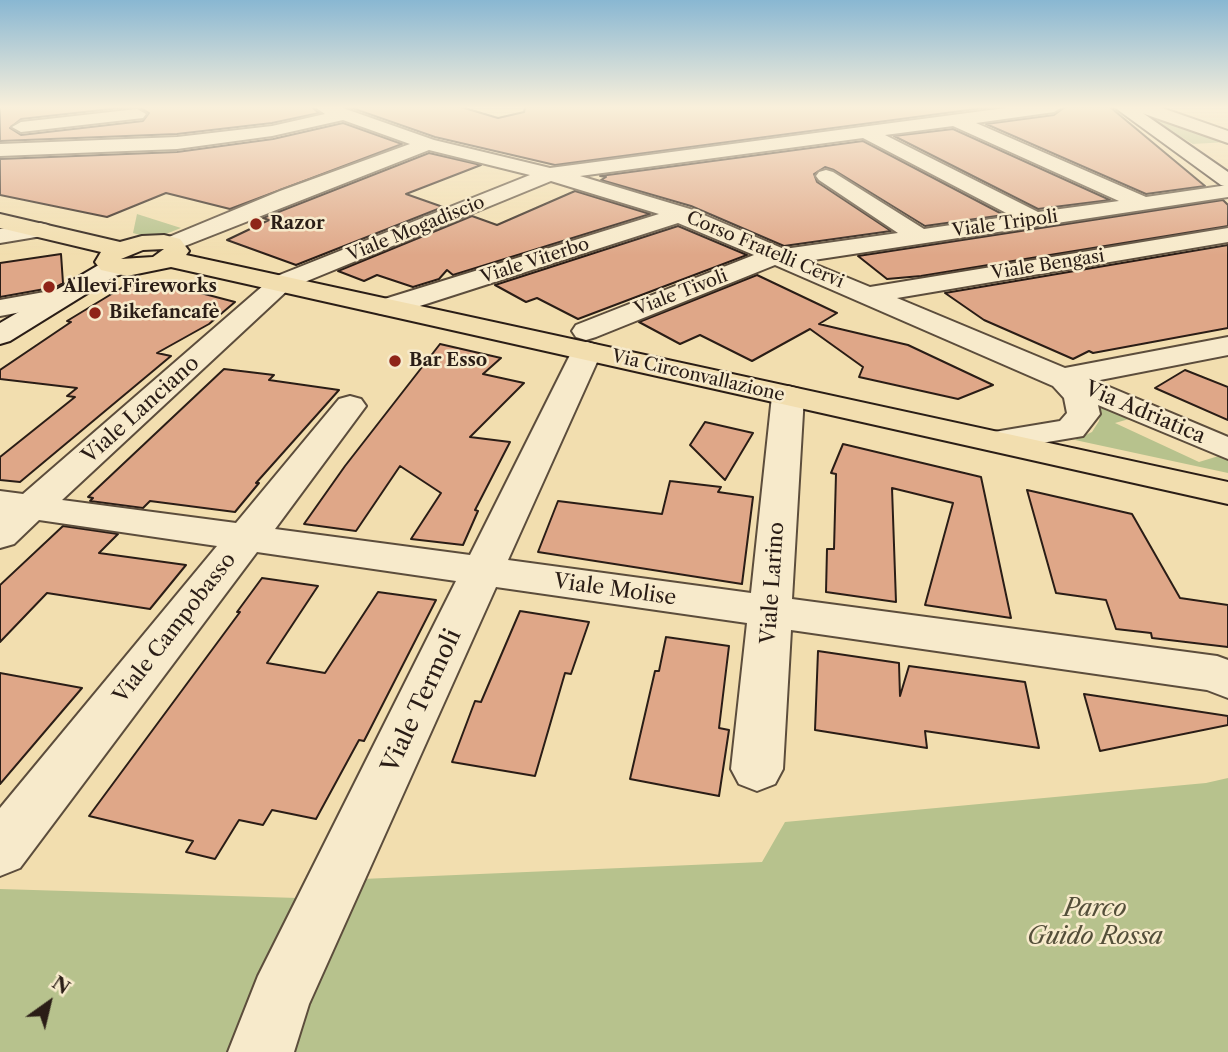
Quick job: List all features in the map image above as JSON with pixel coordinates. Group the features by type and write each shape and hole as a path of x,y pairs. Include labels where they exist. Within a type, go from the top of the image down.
{"main road":[{"path":"0,221 40,230 119,258"},
{"name":"Via Circonvallazione","path":"119,258 153,242 170,252 281,284 388,307 586,341 788,396 1228,493"}],"street":[{"path":"170,252 288,196 395,156"},
{"name":"Corso Fratelli Cervi","path":"477,156 550,174 682,214 1063,378"},
{"path":"550,174 684,156"},
{"path":"912,156 1035,220"},
{"path":"1036,156 1144,204"},
{"path":"1191,156 1228,181"},
{"name":"Viale Mogadiscio","path":"281,284 550,174"},
{"path":"826,176 920,237"},
{"name":"Viale Tripoli","path":"780,256 1228,191"},
{"name":"Viale Viterbo","path":"388,307 682,214"},
{"path":"0,236 40,230"},
{"name":"Viale Bengasi","path":"868,295 1228,235"},
{"name":"Viale Tivoli","path":"586,341 780,256"},
{"path":"0,335 106,271 119,258"},
{"name":"Viale Lanciano","path":"0,535 16,505 281,284"},
{"path":"0,308 61,297"},
{"name":"Viale Termoli","path":"261,1052 280,998 483,571 586,341"},
{"path":"1063,378 1228,346"},
{"path":"994,441 1071,429 1084,414 1079,396 1063,378"},
{"name":"Via Adriatica","path":"1063,378 1228,449"},
{"name":"Viale Larino","path":"757,769 788,396"},
{"name":"Viale Campobasso","path":"0,850 350,407"},
{"name":"Viale Molise","path":"16,505 1217,674 1228,680"}],"green space":[{"path":"137,214 181,228 153,239 133,233"},
{"path":"1095,399 1136,417 1115,423 1199,462 1222,455 1228,457 1228,473 1075,440 1092,432 1099,421 1101,409"},
{"name":"Parco Guido Rossa","path":"1228,778 1228,1052 276,1052 362,879 762,862 785,822 1206,783"},
{"path":"0,889 298,898 245,1052 0,1052"}],"building":[{"path":"73,156 370,156 230,209 166,193 107,217 0,195 0,159"},
{"path":"421,156 442,156 481,165 406,194 443,207 296,265 227,240 269,220 263,218"},
{"path":"517,156 622,156 555,165"},
{"path":"750,156 892,156 1004,215 925,226 825,167 814,174 817,182 891,231 784,246 691,206 601,180 606,177 600,176"},
{"path":"934,156 1013,156 1110,200 1038,209"},
{"path":"1059,156 1169,156 1205,186 1146,194"},
{"path":"575,191 650,214 453,275 447,270 439,279 413,287 377,275 364,281 338,271 472,216 497,225"},
{"path":"1223,200 1228,205 1228,226 921,276 887,279 858,256"},
{"path":"678,226 747,255 578,319 537,298 526,302 495,285"},
{"path":"1228,245 1228,328 1093,353 1089,351 1073,359 984,320 945,293"},
{"path":"61,254 63,283 56,287 0,297 0,263"},
{"path":"757,275 837,313 819,324 908,345 993,385 958,399 859,377 863,367 810,329 752,361 700,335 680,344 639,322"},
{"path":"140,285 197,292 235,302 209,324 157,353 171,356 20,482 0,480 0,457 75,397 67,396 77,388 0,379 0,370 71,322 67,321 123,287"},
{"path":"440,344 501,358 483,374 524,383 470,437 510,442 475,510 478,511 463,545 411,539 441,493 400,466 356,531 304,524 345,466"},
{"path":"224,369 274,375 269,380 339,390 256,483 259,483 235,512 150,501 143,508 90,501 93,498 88,497"},
{"path":"1185,370 1228,387 1228,420 1155,388"},
{"path":"705,422 753,433 725,480 690,445"},
{"path":"843,444 981,477 1011,618 925,605 953,503 892,488 896,602 826,592 827,549 834,549 836,474 831,473"},
{"path":"670,481 721,487 718,492 753,497 742,584 538,552 558,501 662,514"},
{"path":"1027,490 1132,514 1180,598 1228,605 1228,647 1152,638 1151,633 1116,629 1106,600 1056,593"},
{"path":"63,526 118,534 99,553 186,565 150,609 47,593 0,642 0,585"},
{"path":"262,578 318,586 267,663 325,673 378,592 436,600 364,741 359,740 316,819 272,810 263,825 239,820 215,859 186,852 193,841 89,816 240,612 237,612"},
{"path":"520,611 589,622 571,674 565,673 535,776 452,762 475,701 481,702"},
{"path":"666,637 729,646 719,728 729,730 719,796 630,779 655,671 659,671"},
{"path":"818,651 899,663 900,696 909,666 1025,682 1039,748 925,731 927,748 815,730"},
{"path":"0,673 82,688 0,784"},
{"path":"1084,694 1228,716 1228,725 1100,751"}],"place":[{"name":"Razor","path":"256,224"},
{"name":"Allevi Fireworks","path":"49,287"},
{"name":"Bikefancafè","path":"95,313"},
{"name":"Bar Esso","path":"395,361"}]}
